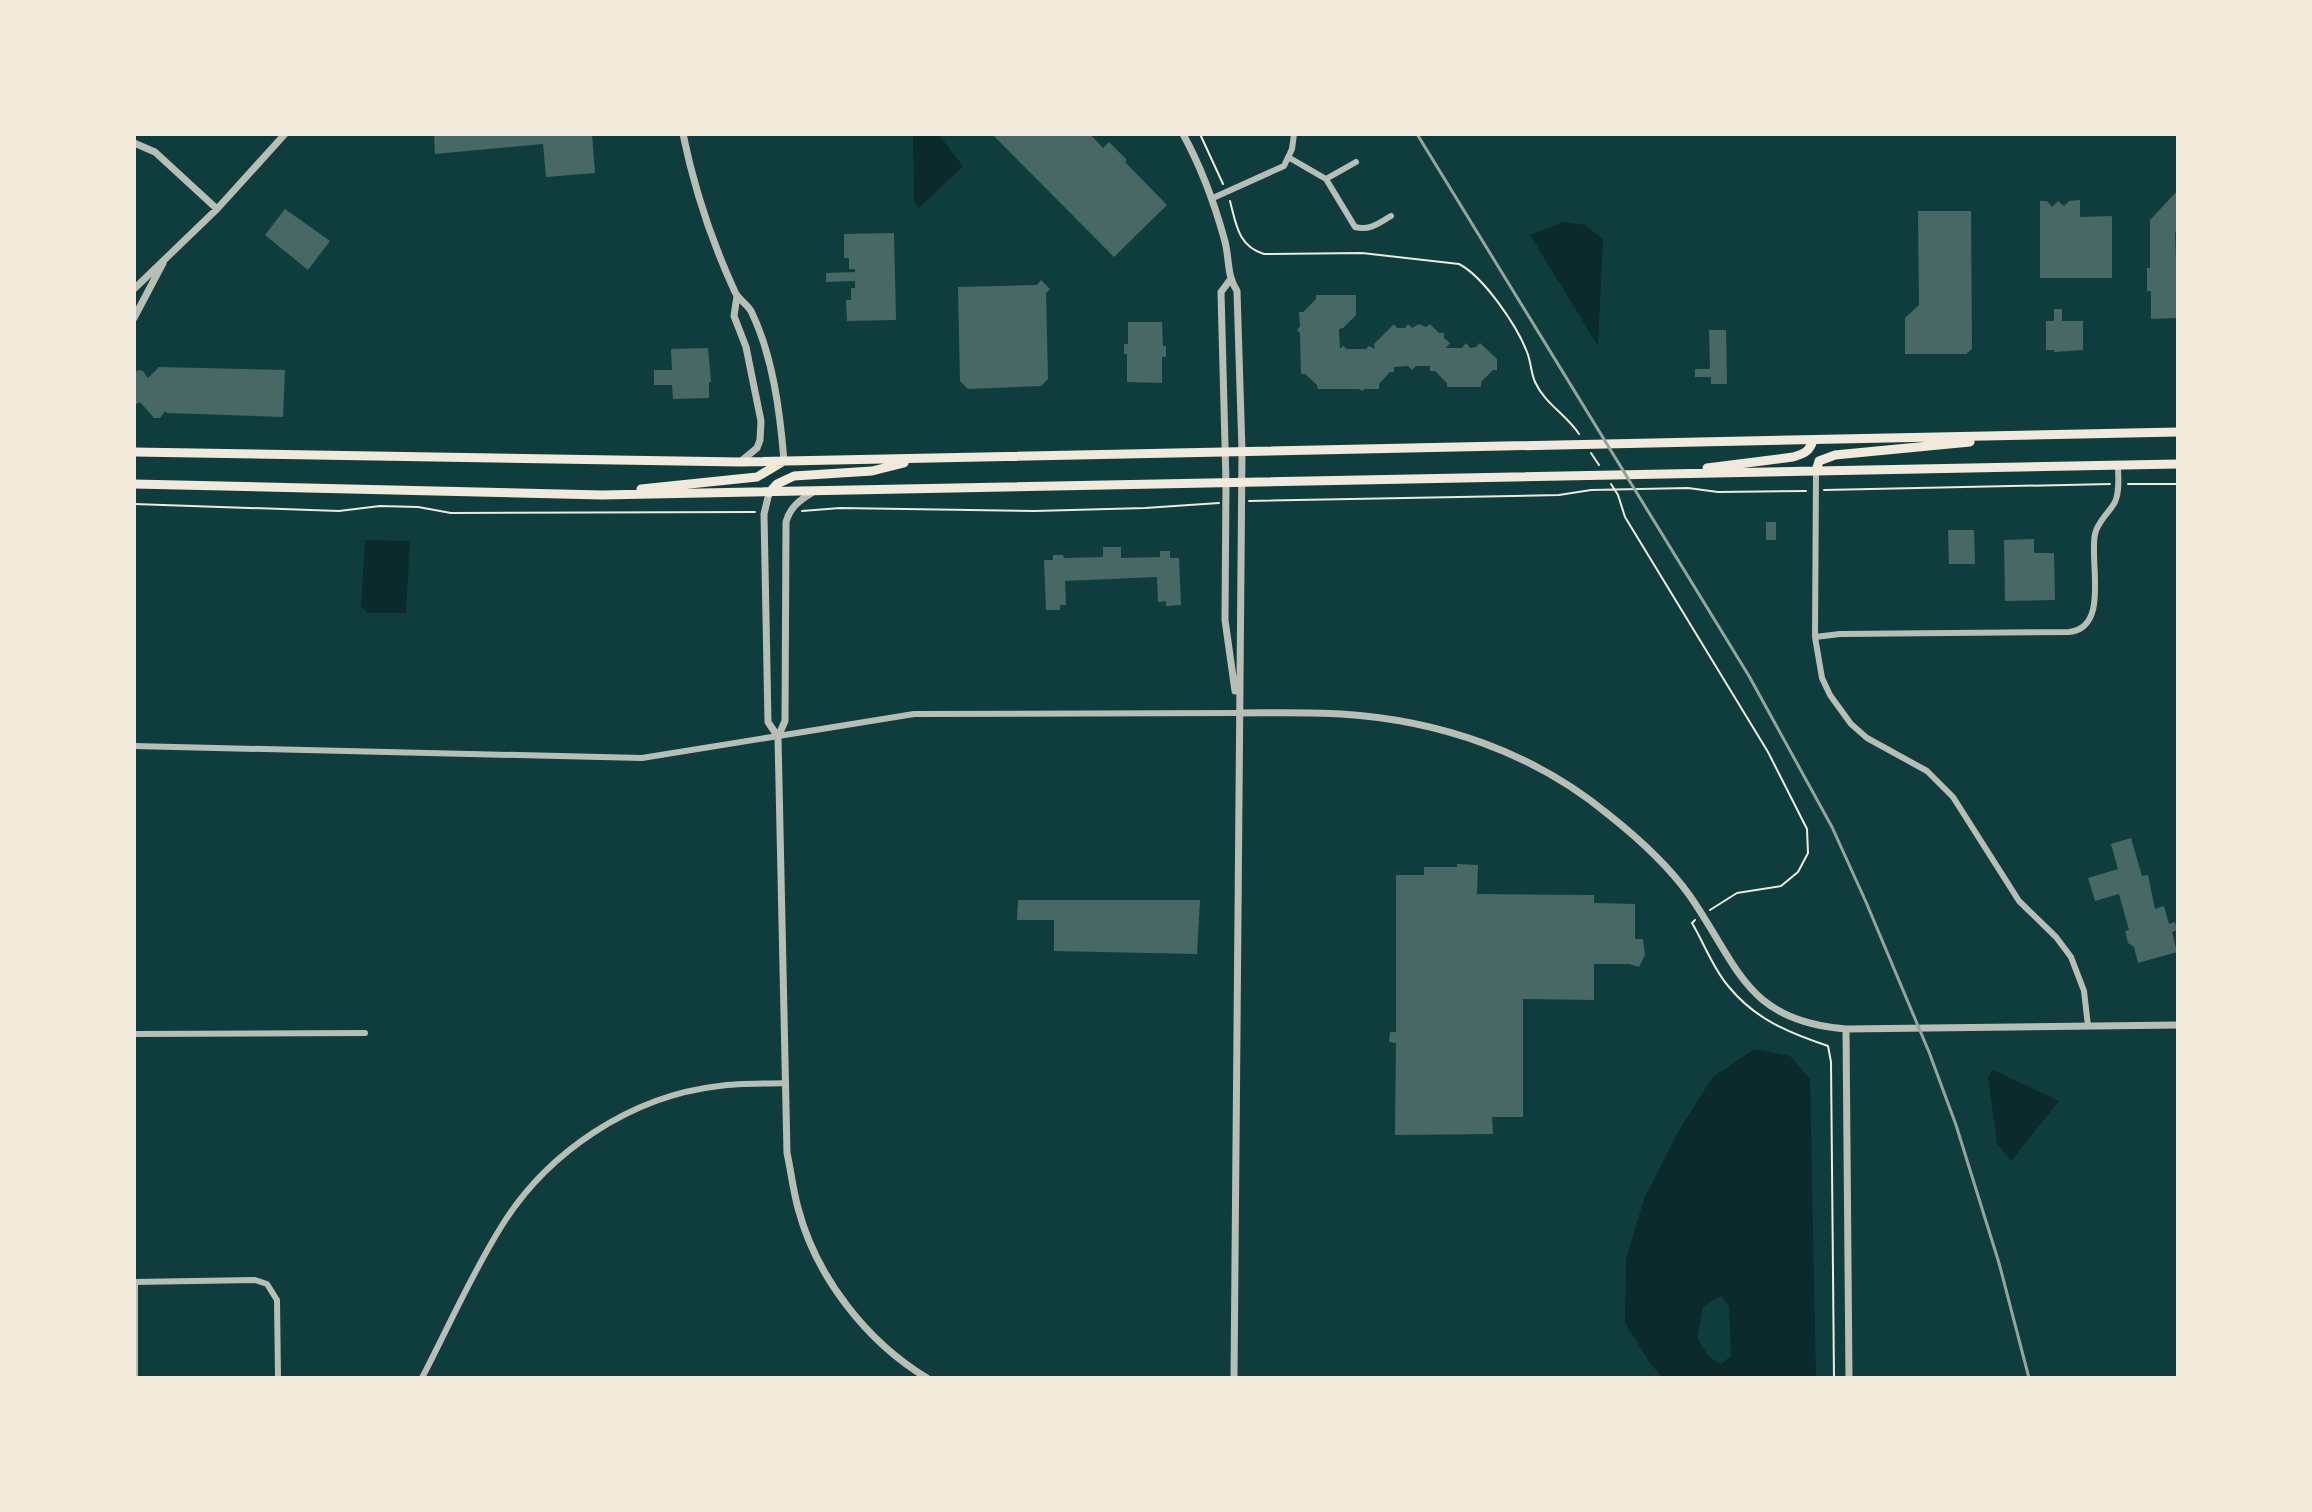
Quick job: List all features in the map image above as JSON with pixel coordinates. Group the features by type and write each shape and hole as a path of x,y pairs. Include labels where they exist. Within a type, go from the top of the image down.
{"highway":[{"path":"134,452 740,462 2178,432"},
{"path":"1816,471 1819,461 1835,455 2025,435"},
{"path":"1664,474 1793,457 1804,454 1811,448 1813,440"},
{"path":"769,493 777,484 794,476 872,471 922,458"},
{"path":"602,495 683,483 757,477 784,461"},
{"path":"134,484 602,495 2178,464"}],"street":[{"path":"134,289 217,209 285,134"},
{"path":"683,134 707,222 737,296 750,308 771,370 784,461"},
{"path":"1183,134 1213,198 1226,243 1230,280 1237,291 1242,451 1234,1378"},
{"path":"1213,198 1284,166 1292,149 1294,134"},
{"path":"134,143 155,152 217,209"},
{"path":"1288,157 1326,179 1355,227 1372,227 1391,216"},
{"path":"1326,179 1356,162"},
{"path":"134,318 167,257"},
{"path":"1230,280 1221,292 1226,483 1225,620 1238,713"},
{"path":"737,296 734,316 753,374 761,421 757,448 740,462"},
{"path":"1815,637 1840,634 2069,632 2081,629 2093,610 2096,531 2114,503 2118,465"},
{"path":"1816,471 1815,637 1822,678 1839,710 1867,738 1920,766 1940,782 1962,810 2019,901 2066,948 2084,991 2088,1026"},
{"path":"813,492 797,503 786,522 785,721 778,737 787,1153 799,1211 823,1270 860,1322 907,1366 927,1378"},
{"path":"769,493 764,512 768,722 778,737"},
{"path":"134,746 642,758 914,714 1338,714 1391,719 1445,730 1498,749 1553,775 1607,813 1656,857 1689,895 1737,973 1756,996 1783,1014 1812,1025 1846,1029 2178,1025"},
{"path":"1846,1029 1849,1378"},
{"path":"134,1034 365,1033"},
{"path":"422,1378 501,1227 528,1189 561,1156 608,1122 662,1099 718,1086 786,1083"},
{"path":"135,1378 134,1282 255,1280 267,1284 277,1300 278,1378"}],"path":[{"path":"1200,134 1226,192 1240,238 1252,250 1264,254 1362,253 1459,264 1474,272 1527,351 1535,382 1549,403 1581,436"},
{"path":"1588,448 1603,472"},
{"path":"1611,483 1625,517 1760,739 1807,829 1808,853 1798,872 1781,886 1737,893 1692,923 1727,985 1755,1014 1790,1033 1828,1046 1831,1062 1834,1378"},
{"path":"1591,490 1688,488 1718,492 2178,484"},
{"path":"134,504 339,511 380,506 418,507 451,513 764,512"},
{"path":"790,512 881,508"}],"water":[{"path":"913,134 938,134 963,166 919,208 914,202"},
{"path":"1563,222 1585,225 1603,239 1598,346 1530,235"},
{"path":"365,540 410,541 406,613 368,613 361,606"},
{"path":"1754,1049 1790,1056 1810,1079 1816,1378 1663,1378 1625,1323 1626,1259 1644,1199 1678,1132 1712,1078","holes":["1721,1296 1729,1306 1731,1356 1721,1364 1709,1357 1697,1338 1703,1307"]},
{"path":"1993,1070 2059,1101 2011,1161 1997,1143 1988,1077"}],"building":[{"path":"434,134 592,134 595,173 546,177 543,144 435,154"},
{"path":"992,134 1090,134 1103,148 1109,142 1167,205 1114,257"},
{"path":"2178,190 2178,230 2175,233 2178,318 2151,319 2151,291 2147,291 2150,220"},
{"path":"2080,200 2080,217 2112,216 2112,278 2040,278 2040,201 2047,201 2052,207 2058,201 2064,206 2069,201"},
{"path":"285,209 330,241 308,270 265,235"},
{"path":"1918,211 1971,211 1972,349 1966,354 1905,354 1905,318 1919,305"},
{"path":"894,233 896,320 847,321 846,300 851,300 851,288 855,288 855,281 826,282 826,273 855,272 855,269 849,269 849,258 844,258 844,234"},
{"path":"1041,280 1050,289 1046,293 1048,379 1041,386 968,389 960,381 958,287 1037,285"},
{"path":"1316,295 1356,295 1356,315 1339,329 1340,349 1343,346 1347,349 1366,349 1369,346 1375,349 1374,344 1394,324 1397,328 1405,328 1408,324 1412,328 1430,324 1439,333 1444,333 1444,338 1450,343 1446,348 1462,348 1466,343 1470,348 1480,343 1497,359 1497,370 1481,382 1481,387 1447,387 1435,371 1430,371 1430,366 1416,366 1412,370 1408,366 1394,367 1394,372 1390,372 1379,384 1379,389 1318,389 1305,374 1301,374 1300,333 1297,330 1300,326 1299,312 1303,312 1316,299"},
{"path":"2054,309 2062,309 2062,321 2083,321 2083,350 2046,350 2046,321 2054,321"},
{"path":"1128,322 1162,322 1166,357 1162,357 1162,383 1127,382 1124,344 1128,344"},
{"path":"1709,330 1726,330 1727,384 1711,384 1711,377 1695,377 1695,369 1710,369"},
{"path":"708,348 709,398 673,399 672,385 654,385 654,370 672,370 671,349"},
{"path":"159,367 285,370 283,417 165,411 160,418 154,418 140,402 134,402 134,374 138,370 143,371 148,378"},
{"path":"1766,522 1776,522 1776,540 1766,540"},
{"path":"1948,530 1974,530 1975,564 1949,564"},
{"path":"2034,539 2034,553 2054,553 2055,600 2005,601 2004,540"},
{"path":"1103,547 1121,547 1121,558 1160,557 1160,551 1170,551 1170,558 1179,558 1181,605 1166,606 1166,601 1158,602 1157,577 1065,581 1066,605 1060,605 1060,610 1046,610 1044,560 1053,560 1053,555 1063,555 1064,558 1103,557"},
{"path":"2131,838 2142,876 2148,875 2155,909 2164,906 2169,924 2175,922 2177,930 2172,932 2177,952 2138,963 2134,947 2128,943 2125,931 2129,930 2119,894 2095,901 2088,878 2118,869 2111,844"},
{"path":"1457,864 1478,865 1477,894 1594,895 1594,903 1635,904 1635,939 1643,939 1645,955 1639,967 1594,964 1594,1000 1523,999 1523,1117 1492,1117 1493,1134 1395,1135 1396,1043 1389,1042 1390,1032 1396,1032 1396,875 1424,875 1424,867 1457,867"},
{"path":"1018,900 1200,900 1197,954 1054,951 1054,920 1017,920"}],"railway":[{"path":"1417,134 1749,676 1832,827 1929,1052 1956,1125 1999,1263 2029,1378"}]}
